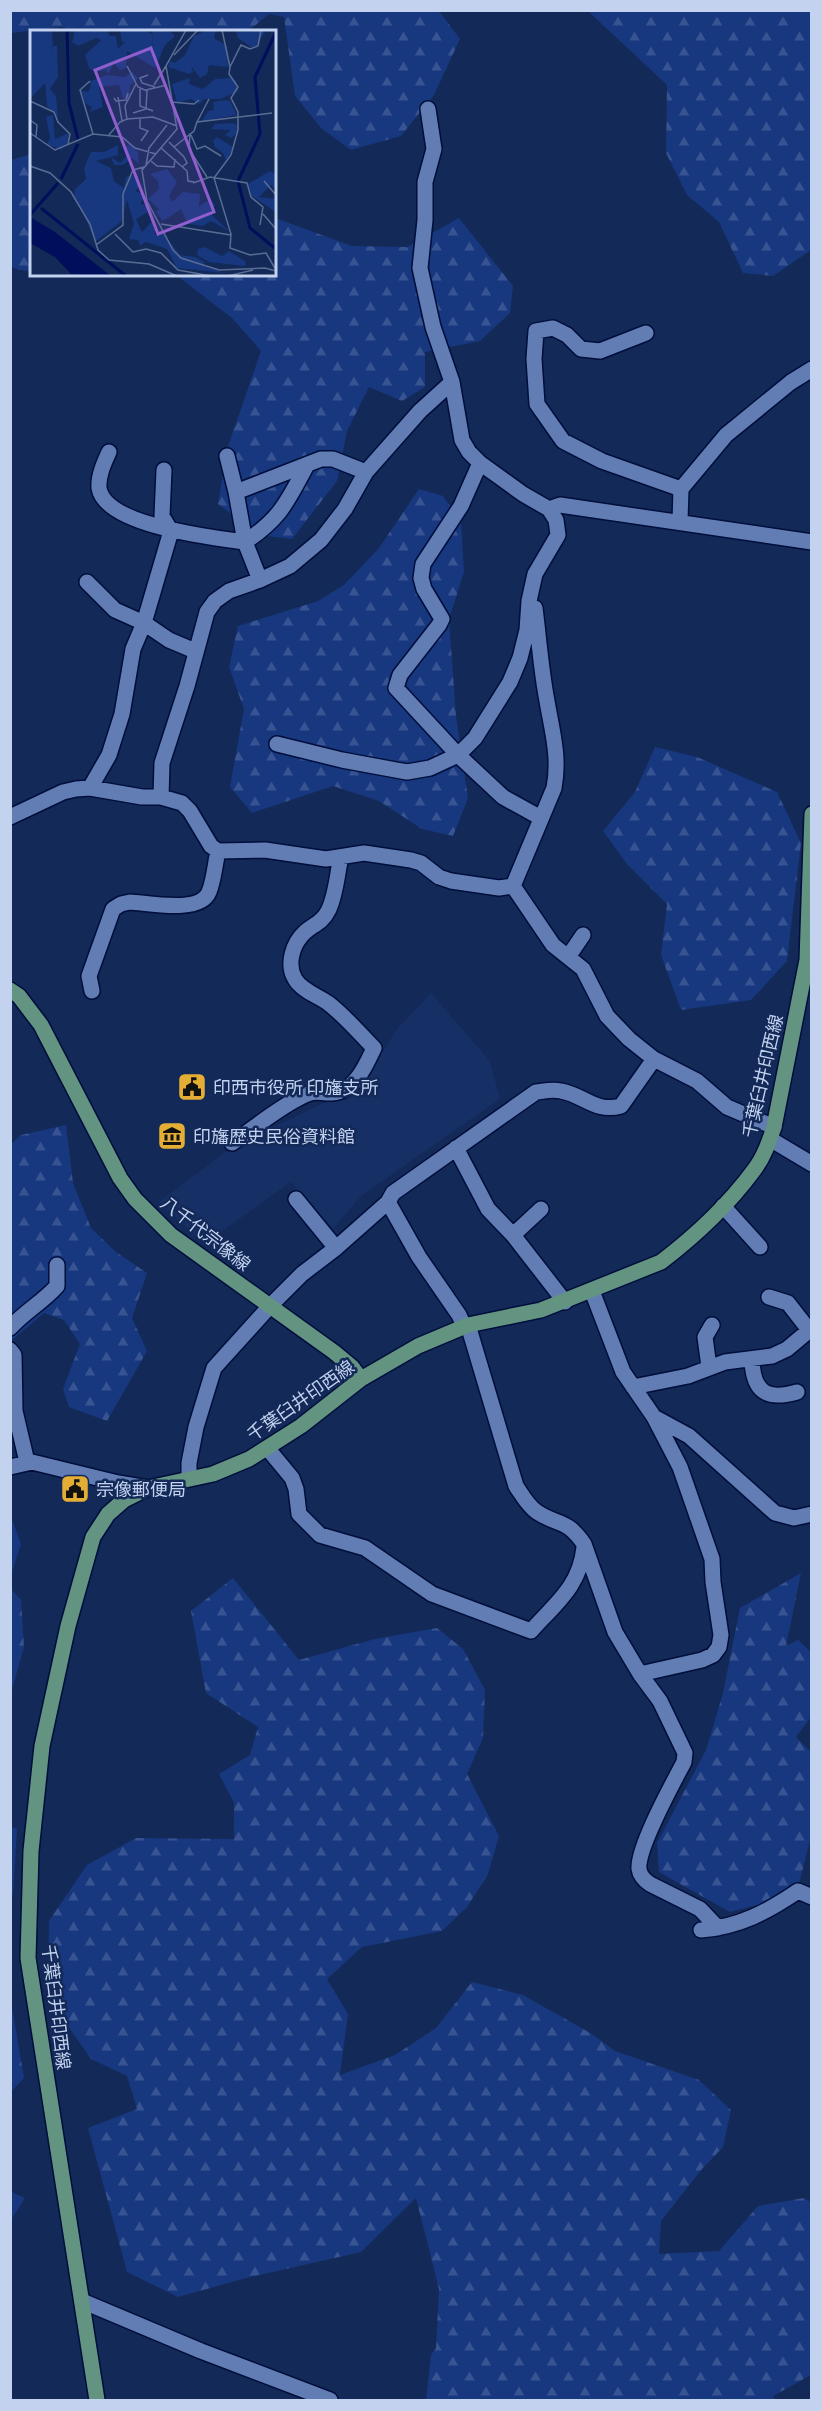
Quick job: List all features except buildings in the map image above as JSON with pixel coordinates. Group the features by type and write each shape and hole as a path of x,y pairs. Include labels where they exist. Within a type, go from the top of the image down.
{"main road":[{"name":"千葉臼井印西線","path":"97,2400 28,1958 31,1851 42,1746 52,1692 93,1538 108,1514 124,1500 148,1488 213,1474 235,1466 268,1449 361,1379 418,1346 466,1326 541,1310 565,1302 661,1262 723,1206 755,1169 772,1133 807,960 812,814"},
{"name":"八千代宗像線","path":"13,997 41,1025 120,1178 135,1199 171,1235 334,1352 352,1367 361,1379"}],"street":[{"path":"277,744 342,760 407,772 430,768 458,755 475,738 498,704 520,658 527,630 529,601 535,574 558,536 556,520 549,509 523,494 480,463 468,452 462,440 452,382 433,327 420,268 425,220 425,182 434,149 428,109"},
{"path":"646,333 600,351 581,349 567,335 553,328 536,331 534,359 537,404 563,441 602,461 681,489"},
{"path":"680,521 681,489 726,435 791,382 812,369"},
{"path":"161,797 162,763 187,686 207,612 215,601 229,591 290,566 321,540 345,509 366,472 420,411 452,382"},
{"path":"109,452 100,476 99,488 104,498 118,510 133,518 171,531 245,543 273,521 287,504 308,465"},
{"path":"227,456 245,543 260,580"},
{"path":"236,492 321,459 333,459 366,472"},
{"path":"480,463 461,506 423,564 421,578 424,589 442,619 395,684 397,692 458,755 503,797 541,818"},
{"path":"90,788 109,755 122,714 133,649 144,623 171,531 162,516 164,470"},
{"path":"549,509 560,505 812,542"},
{"path":"87,582 115,610 144,623 169,640 195,651"},
{"path":"513,886 554,788 557,772 556,745 546,699 532,586"},
{"path":"10,817 63,792 90,788 161,797 182,803 190,811 211,846 218,850 266,850 326,859 364,853 421,863 439,877 451,881 499,888 513,886"},
{"path":"92,991 90,976 113,909 130,902 195,905 209,893 218,850"},
{"path":"232,1143 296,1100 316,1090 334,1093 345,1088 361,1076 374,1048 329,1004 301,986 292,971 291,962 295,945 304,933 322,920 329,910 341,858"},
{"path":"513,886 540,929 554,945 583,969 607,1016 654,1059 697,1081 727,1107 772,1133 812,1164"},
{"path":"568,957 583,934"},
{"path":"189,1478 189,1463 196,1427 214,1368 302,1274 336,1248 388,1202 393,1193 536,1092 562,1091 601,1108 610,1109 621,1106 654,1059"},
{"path":"456,1148 488,1209 513,1235 565,1302"},
{"path":"296,1199 336,1248"},
{"path":"388,1202 419,1257 466,1326 516,1486 529,1505 539,1513 566,1524 576,1531 584,1544 615,1632 640,1674 660,1701 685,1753 684,1762 652,1827 640,1860 639,1869 642,1878 699,1909 718,1928"},
{"path":"723,1206 760,1247"},
{"path":"513,1235 541,1209"},
{"path":"10,1328 19,1318 48,1297 57,1286 57,1265"},
{"path":"592,1291 623,1372 654,1417 680,1467 707,1539 712,1559 721,1635 719,1647 713,1656 702,1660 640,1674"},
{"path":"633,1387 688,1376 725,1362 772,1356 788,1349 811,1329 788,1303 769,1297"},
{"path":"709,1367 705,1336 712,1325"},
{"path":"10,1350 14,1356 15,1411 27,1462"},
{"path":"752,1360 753,1375 762,1390 770,1395 781,1397 797,1392"},
{"path":"654,1417 690,1436 775,1513 794,1518 812,1514"},
{"path":"268,1449 292,1478 296,1489 299,1514 320,1535 365,1548 432,1594 531,1630 575,1582 580,1571 584,1544"},
{"path":"10,1467 27,1462 118,1484 148,1488"},
{"path":"701,1930 718,1928 764,1914 798,1891 812,1897"},
{"path":"82,2301 201,2351 330,2400"}],"shaded area":[{"path":"431,993 490,1061 500,1099 362,1195 333,1229 291,1182 204,1244 159,1202 231,1148 323,1103 354,1096 397,1029"}],"green space":[{"path":"10,11 439,11 460,39 434,95 401,136 351,150 322,129 295,96 284,17 269,14 249,30 68,30 62,27 11,33"},
{"path":"588,11 811,11 811,250 773,276 743,273 719,222 687,195 666,153 667,85"},
{"path":"30,155 30,271 10,266 11,160"},
{"path":"276,218 352,246 407,247 459,218 513,286 510,313 480,341 425,352 425,387 402,401 369,387 347,431 337,481 292,539 259,535 218,504 227,449 261,351 232,318 177,276 276,276"},
{"path":"419,489 443,496 461,523 464,572 449,619 456,716 468,798 453,836 422,829 379,801 333,786 252,813 230,787 244,709 229,667 238,626 318,601 344,585 379,548"},
{"path":"655,747 697,757 777,792 801,843 787,961 751,1000 681,1010 661,955 667,904 627,864 603,831 635,792"},
{"path":"66,1125 73,1183 91,1228 116,1252 147,1273 132,1318 147,1351 107,1421 69,1407 63,1389 80,1344 64,1320 44,1313 11,1341 11,1144 21,1135"},
{"path":"11,1517 21,1544 11,1575"},
{"path":"801,1573 786,1646 798,1640 811,1652 811,1717 796,1737 811,1752 812,1833 796,1895 730,1912 659,1872 657,1843 706,1750 723,1693 740,1608"},
{"path":"233,1578 299,1660 375,1639 437,1628 463,1649 485,1690 483,1738 467,1774 499,1836 488,1874 467,1907 442,1931 362,1947 327,1979 348,2014 340,2075 395,2055 436,2028 472,1982 523,1995 592,2034 615,2051 699,2080 731,2110 723,2147 702,2169 661,2221 659,2254 719,2251 758,2206 804,2198 811,2202 811,2375 773,2396 775,2400 426,2400 431,2355 436,2348 439,2289 416,2198 361,2252 246,2278 178,2297 127,2272 88,2128 137,2109 127,2076 91,2059 48,1997 49,1921 87,1865 136,1838 234,1839 234,1803 219,1774 250,1755 258,1727 206,1693 191,1611"},
{"path":"11,1589 21,1600 24,1647 11,1693"},
{"path":"11,1827 17,1829 13,1895 10,1895"},
{"path":"10,1995 24,2078 11,2092 10,2092"},
{"path":"10,2193 25,2198 11,2220"}],"place":[{"name":"印西市役所 印旛支所","path":"192,1087"},
{"name":"印旛歴史民俗資料館","path":"172,1136"},
{"name":"宗像郵便局","path":"75,1489"}]}
